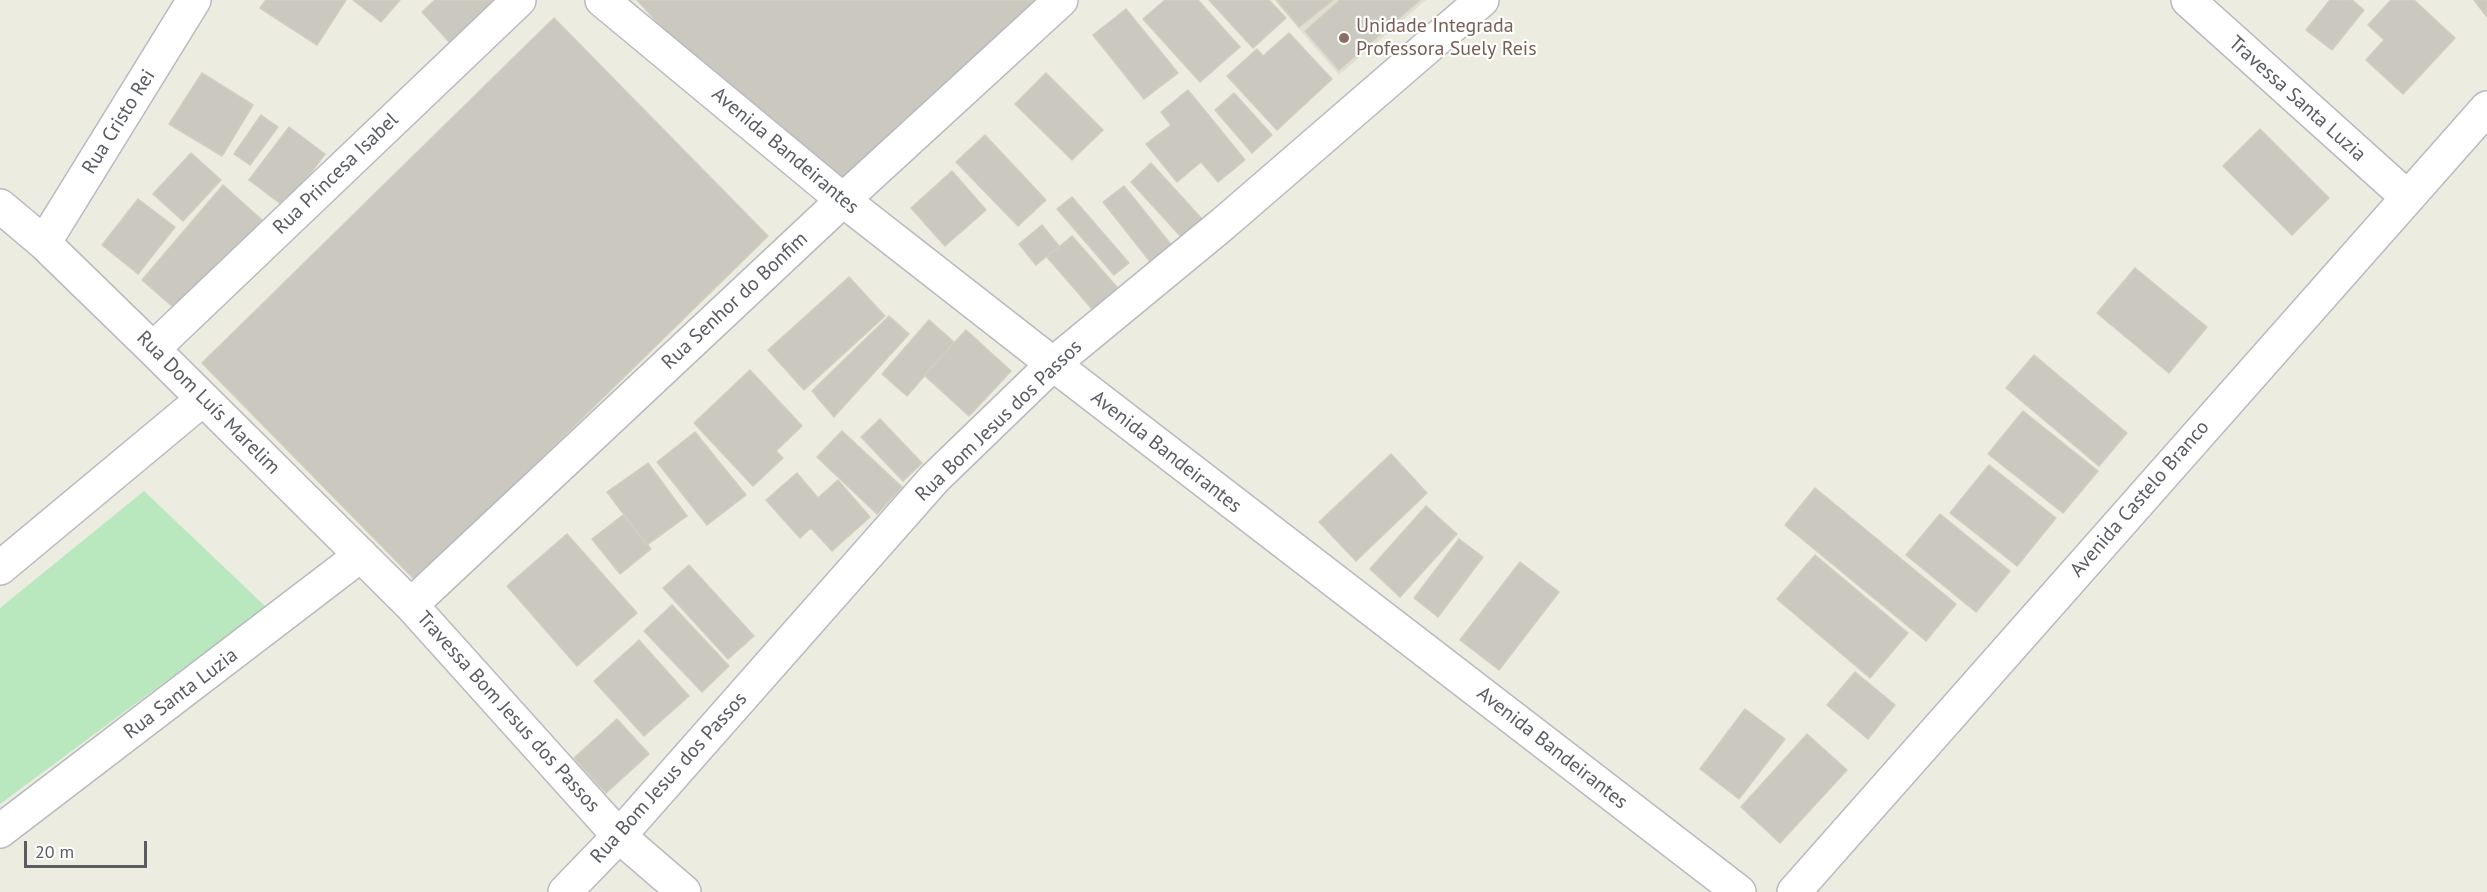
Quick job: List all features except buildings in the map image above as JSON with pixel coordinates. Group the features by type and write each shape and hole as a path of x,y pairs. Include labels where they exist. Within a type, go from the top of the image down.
{"street":[{"name":"Rua Cristo Rei","path":"44,243 194,0"},
{"name":"Rua Princesa Isabel","path":"153,349 519,0"},
{"name":"Avenida Bandeirantes","path":"602,0 843,200 1739,892"},
{"name":"Rua Senhor do Bonfim","path":"411,604 843,200 1061,0"},
{"name":"Rua Bom Jesus dos Passos","path":"565,892 619,836 934,479 1053,364 1232,215 1482,0"},
{"name":"Travessa Santa Luzia","path":"2188,0 2407,197"},
{"name":"Avenida Castelo Branco","path":"1794,892 2487,108"},
{"name":"Rua Dom Luís Marelim","path":"0,206 44,243 411,604"},
{"path":"0,568 202,399"},
{"name":"Rua Santa Luzia","path":"0,831 361,555"},
{"name":"Travessa Bom Jesus dos Passos","path":"411,604 619,836 684,892"}],"shaded area":[{"name":"Unidade Integrada Professora Suely Reis","path":"1274,0 1426,0 1339,75"}],"green space":[{"path":"144,491 266,607 0,804 0,608"}],"place":[{"name":"Unidade Integrada Professora Suely Reis","path":"1344,38"}]}
